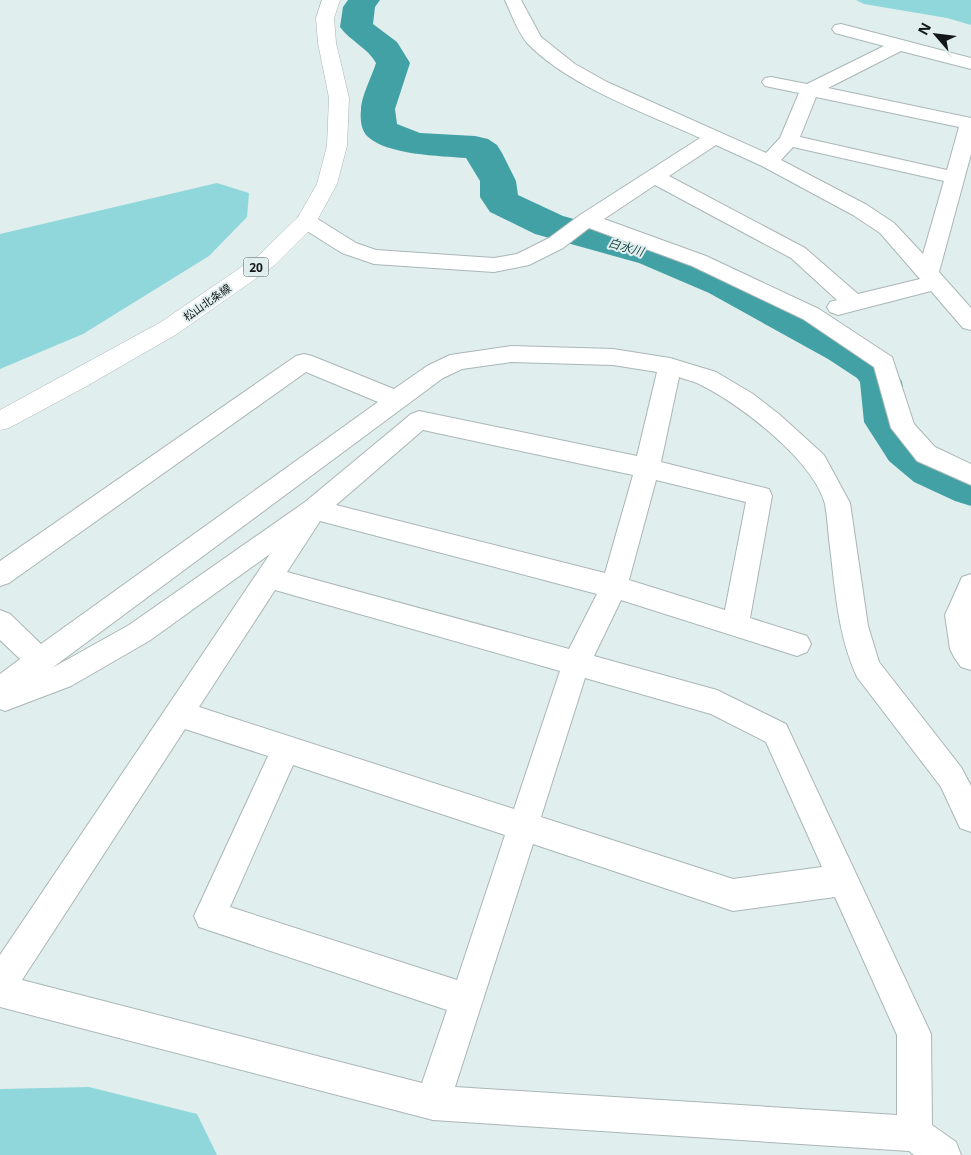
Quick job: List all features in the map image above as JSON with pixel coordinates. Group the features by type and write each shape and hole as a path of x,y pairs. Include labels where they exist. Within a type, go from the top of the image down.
{"main road":[{"name":"松山北条線","path":"0,421 76,381 169,328 267,260 306,221 327,184 337,146 339,98 327,43 325,18 331,0"}],"street":[{"path":"513,0 534,40 569,68 601,86 769,162 860,210 887,228 971,322"},
{"path":"841,29 971,64"},
{"path":"769,162 789,140 810,90 899,45"},
{"path":"771,82 971,124 932,278"},
{"path":"306,221 350,248 374,257 494,265 522,260 556,243 587,220 715,137"},
{"path":"789,140 956,178"},
{"path":"654,176 798,253 854,303"},
{"path":"587,220 699,261 811,314 884,363 903,428 926,454 971,475"},
{"path":"811,314 854,303 932,278"},
{"path":"0,690 435,372 458,361 511,354 614,357 670,366 708,378 745,400 772,422 814,462 837,503 854,626 867,668 951,777 971,818"},
{"path":"0,575 304,362 397,400"},
{"path":"433,1103 576,664 614,586 647,468 670,366"},
{"path":"0,699 61,677 139,633 314,510 419,420 647,468 760,496 735,625"},
{"path":"0,984 314,510"},
{"path":"314,510 614,586 797,644"},
{"path":"270,578 717,703 776,733 914,1034 916,1134"},
{"path":"971,585 958,615 964,649 971,658"},
{"path":"0,622 40,661"},
{"path":"180,714 733,895 843,880"},
{"path":"286,748 210,916 466,1000"},
{"path":"0,991 433,1103 916,1134 943,1155"}],"shaded area":[{"path":"856,0 971,0 971,25 947,18 864,4"},
{"path":"217,183 249,193 247,217 209,256 83,334 0,369 0,234"},
{"path":"89,1087 197,1114 217,1155 0,1155 0,1089"}],"waterway":[{"name":"白水川","path":"364,0 359,7 356,27 385,49 393,63 378,109 380,129 401,139 419,144 475,147 484,153 498,181 499,197 503,203 549,225 653,254 723,283 843,348 872,367 881,382 886,422 905,449 930,469 971,488"}]}
